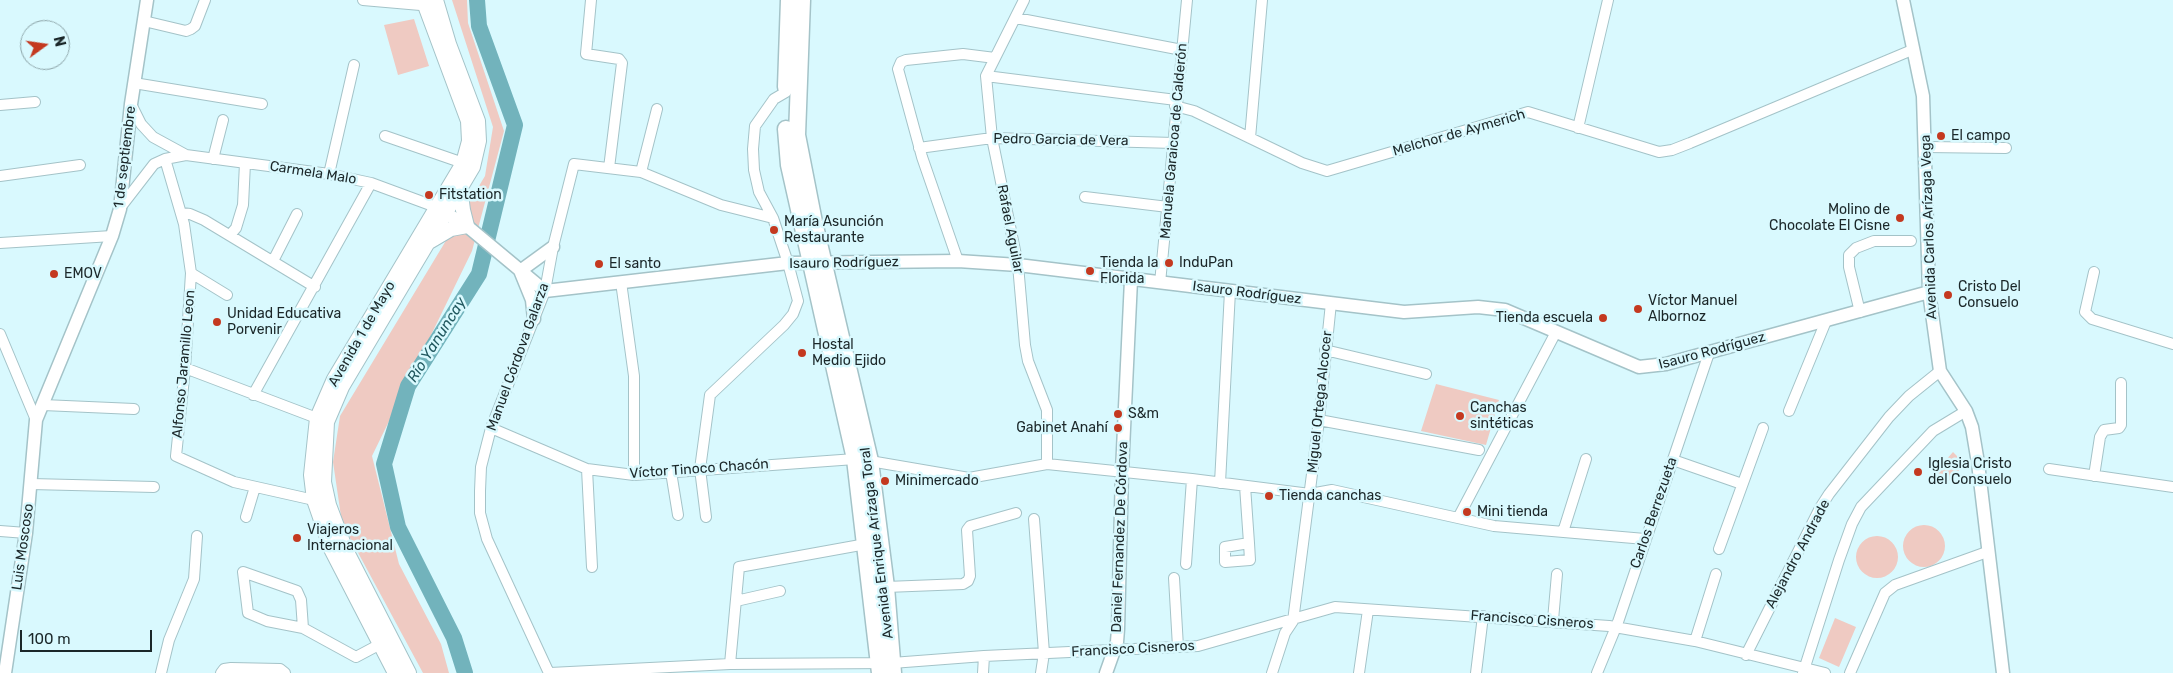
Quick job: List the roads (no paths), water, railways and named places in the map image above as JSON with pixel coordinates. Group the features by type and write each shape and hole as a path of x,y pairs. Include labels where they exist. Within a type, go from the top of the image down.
{"main road":[{"name":"Avenida Enrique Arízaga Toral","path":"789,0 786,92 789,165 817,262 862,460 886,587 886,668"},
{"name":"Avenida Enrique Arízaga Toral","path":"802,0 796,135 817,262"},
{"name":"Avenida 1 de Mayo","path":"395,673 386,641 346,550 329,505 324,482 322,420 426,243 441,210 460,187 479,141 478,121 430,3"},
{"name":"Avenida 1 de Mayo","path":"410,673 386,641 331,549 314,500 311,475 322,420 334,379 468,165"},
{"path":"426,243 451,229 468,228 460,187"},
{"name":"Avenida Enrique Arízaga Toral","path":"862,460 866,544 886,668"}],"street":[{"name":"1 de septiembre","path":"36,420 44,405 112,236 120,209 131,104 147,0"},
{"path":"144,22 186,31 192,29 195,26 205,0"},
{"path":"363,0 430,3"},
{"path":"591,0 586,54 619,59 622,64 609,168"},
{"path":"986,76 1024,0"},
{"name":"Manuela Garaicoa de Calderón","path":"1160,283 1186,0"},
{"path":"1250,138 1262,0"},
{"path":"1578,128 1608,0"},
{"name":"Avenida Carlos Arízaga Vega","path":"1903,0 1923,96 1930,292 1940,371 1966,411 1978,463 2003,673"},
{"path":"1016,18 1182,50"},
{"name":"Melchor de Aymerich","path":"986,76 1176,103 1302,163 1327,170 1528,112 1659,152 1672,150 1912,50"},
{"path":"958,262 919,148 898,68 901,62 906,60 962,54 995,58"},
{"path":"329,174 354,65"},
{"name":"Rafael Aguilar","path":"986,76 992,138 1018,265 1022,323 1028,361 1047,410 1047,464"},
{"path":"134,83 262,104"},
{"path":"706,517 700,469 710,395 793,314 798,302 788,263 773,218 758,192 754,170 755,126 774,99 786,92"},
{"path":"0,105 35,102"},
{"name":"Carmela Malo","path":"131,104 141,124 153,137 186,154 329,174 371,183 441,210"},
{"path":"640,172 657,109"},
{"path":"213,159 222,120"},
{"path":"385,136 468,165"},
{"name":"Pedro Garcia de Vera","path":"919,148 992,138 1174,143"},
{"path":"1926,147 2006,148"},
{"name":"Carmela Malo","path":"120,209 154,164 186,154"},
{"name":"Alfonso Jaramillo Leon","path":"165,159 182,213 189,248 191,273 185,368 176,456 234,482 314,500"},
{"path":"230,235 236,228 243,205 245,163"},
{"name":"Manuel Córdova Galarza","path":"550,673 487,539 480,513 481,467 491,428 545,291 553,247 574,164 640,172 721,206 773,218"},
{"path":"0,176 80,165"},
{"path":"253,395 315,287 371,183"},
{"path":"1085,197 1168,207"},
{"path":"441,210 468,228 545,291"},
{"path":"182,213 204,220 315,287"},
{"path":"273,261 297,214"},
{"path":"0,243 112,236"},
{"path":"1860,312 1848,267 1849,255 1856,248 1874,241 1911,241"},
{"path":"520,271 553,247"},
{"name":"Isauro Rodríguez","path":"545,291 788,263 958,262 1018,265 1404,312 1487,308 1505,310 1639,367 1666,364 1709,353 1930,292"},
{"path":"520,271 532,300 534,319"},
{"path":"2094,272 2085,312 2092,319 2173,344"},
{"path":"191,273 227,295"},
{"name":"Daniel Fernandez De Córdova","path":"1106,673 1114,650 1118,629 1122,472 1131,280"},
{"path":"621,282 634,376 634,475"},
{"path":"1220,483 1230,291"},
{"name":"Miguel Ortega Alcocer","path":"1272,673 1285,633 1293,621 1319,420 1331,303"},
{"path":"1789,411 1826,321"},
{"path":"1458,518 1556,332"},
{"path":"0,334 36,420"},
{"path":"1325,350 1426,374"},
{"name":"Carlos Berrezueta","path":"1597,673 1616,627 1709,353"},
{"path":"185,368 322,420"},
{"name":"Alejandro Andrade","path":"1746,655 1820,508 1890,417 1909,396 1940,371"},
{"path":"2094,476 2100,436 2104,430 2119,428 2121,424 2121,383"},
{"path":"44,405 134,409"},
{"path":"1805,671 1839,560 1852,524 1861,507 1933,431 1966,411"},
{"name":"Luis Moscoso","path":"5,673 4,649 26,533 36,420"},
{"path":"1319,420 1478,450"},
{"name":"Víctor Tinoco Chacón","path":"491,428 586,469 634,475 700,469 862,460 969,478 1047,464 1192,479 1310,494 1332,490 1494,526 1645,539"},
{"path":"1719,549 1763,428"},
{"path":"1563,532 1586,459"},
{"path":"1673,460 1742,484"},
{"path":"586,469 592,567"},
{"path":"2049,469 2173,487"},
{"path":"672,472 678,515"},
{"path":"1186,564 1192,479"},
{"path":"31,484 154,487"},
{"path":"1245,486 1249,543"},
{"path":"246,517 255,487"},
{"path":"886,587 963,584 968,581 970,576 967,530 970,526 1016,513"},
{"path":"1034,519 1044,653 1042,673"},
{"path":"0,531 26,533"},
{"path":"160,673 169,640 194,579 197,536"},
{"path":"730,664 739,567 866,544"},
{"path":"1850,673 1885,593 1895,585 1988,552"},
{"path":"303,628 301,600 297,591 243,572 248,613 267,621 303,628 356,657 386,641"},
{"path":"1553,620 1557,574"},
{"path":"1695,641 1716,574"},
{"path":"1174,578 1178,647"},
{"path":"736,601 780,591"},
{"name":"Francisco Cisneros","path":"550,673 669,670 730,664 886,668 984,656 1198,646 1293,621 1335,607 1553,620 1616,627 1695,641 1805,671 1825,673"},
{"path":"1359,673 1368,610"},
{"path":"1476,673 1483,616"},
{"name":"Avenida Carlos Arízaga Vega","path":"1997,673 2000,655"},
{"path":"984,656 984,673"},
{"path":"221,673 224,669 230,668 280,669 285,673"}],"waterway":[{"name":"Río Yanuncay","path":"465,673 454,638 398,527 384,464 408,386 479,274 515,125 479,26 477,0"}],"place":[{"name":"El campo","path":"1941,136"},
{"name":"Fitstation","path":"429,195"},
{"name":"Molino de Chocolate El Cisne","path":"1900,218"},
{"name":"María Asunción Restaurante","path":"774,230"},
{"name":"InduPan","path":"1169,263"},
{"name":"El santo","path":"599,264"},
{"name":"Tienda la Florida","path":"1090,271"},
{"name":"EMOV","path":"54,274"},
{"name":"Cristo Del Consuelo","path":"1948,295"},
{"name":"Víctor Manuel Albornoz","path":"1638,309"},
{"name":"Tienda escuela","path":"1603,318"},
{"name":"Unidad Educativa Porvenir","path":"217,322"},
{"name":"Hostal Medio Ejido","path":"802,353"},
{"name":"S&m","path":"1118,414"},
{"name":"Canchas sintéticas","path":"1460,416"},
{"name":"Gabinet Anahí","path":"1118,428"},
{"name":"Iglesia Cristo del Consuelo","path":"1918,472"},
{"name":"Minimercado","path":"885,481"},
{"name":"Tienda canchas","path":"1269,496"},
{"name":"Mini tienda","path":"1467,512"},
{"name":"Viajeros Internacional","path":"297,538"}]}
